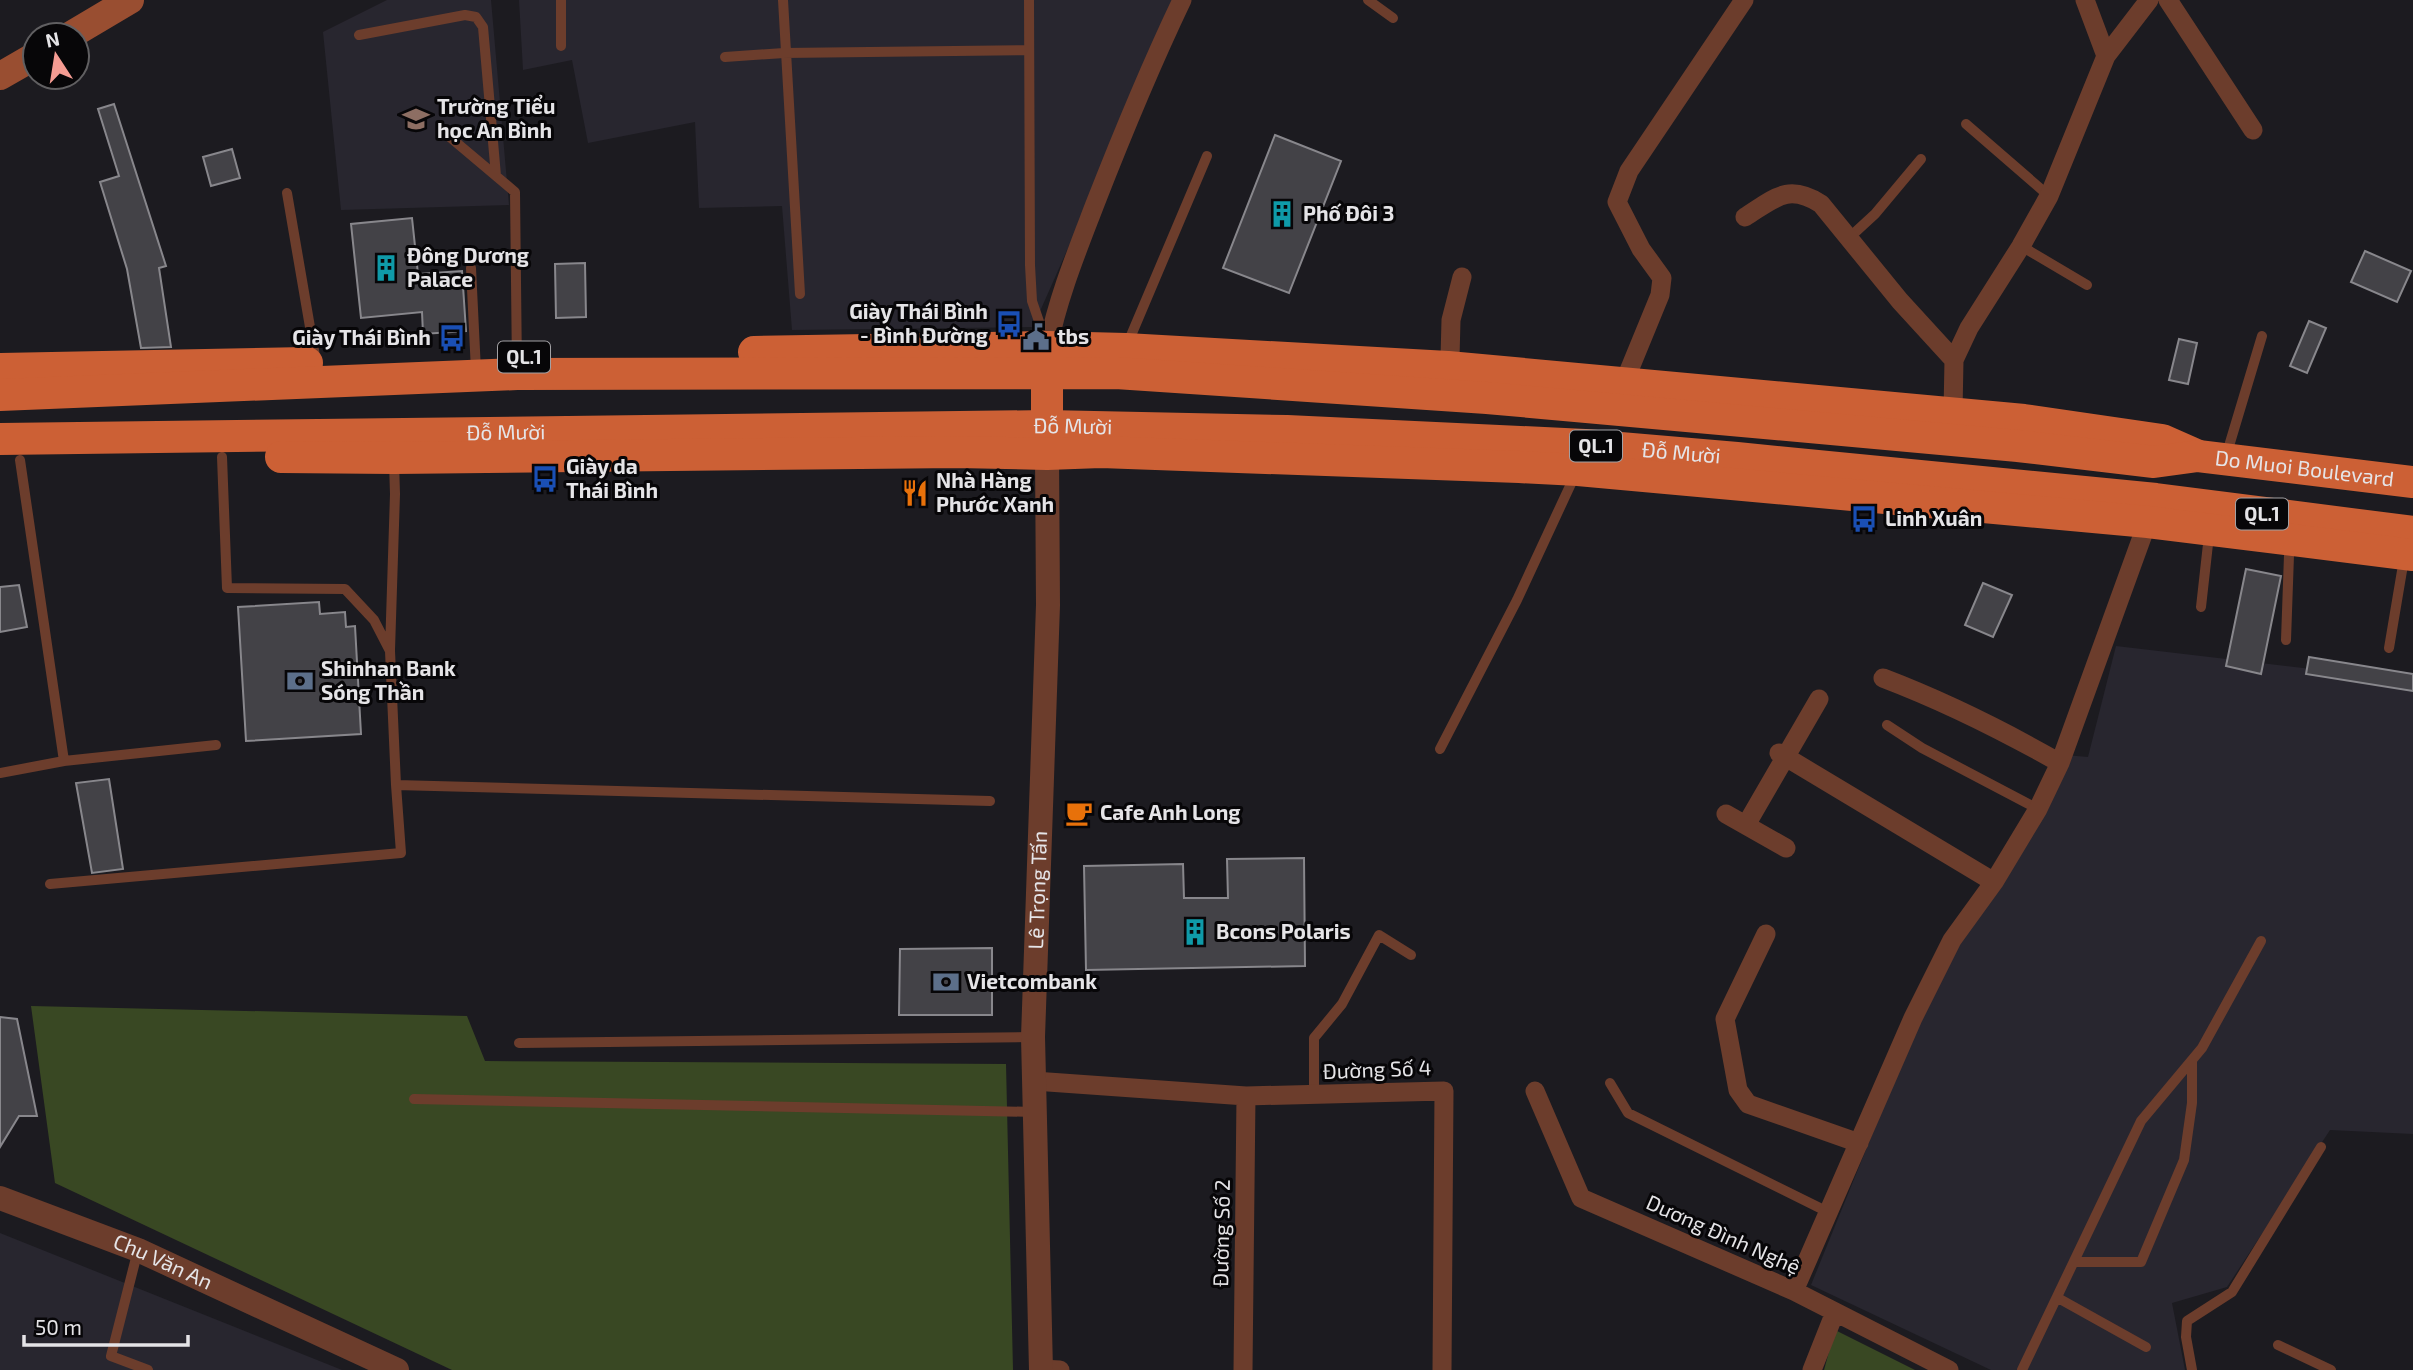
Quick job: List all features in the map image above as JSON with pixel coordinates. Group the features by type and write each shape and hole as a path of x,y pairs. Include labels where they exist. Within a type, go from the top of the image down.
{"highway":[{"name":"Đỗ Mười","path":"0,369 316,363 517,366 1047,360 1126,349 1448,367 1953,412"},
{"name":"Đỗ Mười","path":"1047,360 1129,374 1487,398 2018,446 2154,461 2211,458"},
{"path":"1047,360 1047,440"},
{"name":"Đỗ Mười","path":"0,395 318,384 476,366"},
{"name":"Do Muoi Boulevard","path":"1953,412 2162,440 2211,458 2413,482"},
{"name":"Đỗ Mười","path":"7,453 1047,440 1287,431 1585,445 1750,459 2152,510"},
{"name":"Đỗ Mười","path":"7,453 394,458 958,452 1047,440 1101,452 1578,470"},
{"name":"QL.1","path":"1578,470 2152,510 2213,519 2381,528 2411,543"},
{"name":"QL.1","path":"2213,519 2294,539 2332,545 2411,543"},
{"name":"QL.1","path":"2332,545 2381,528"}],"main road":[{"path":"91,23 130,0"},
{"path":"0,76 21,64"}],"street":[{"path":"1047,360 1058,302 1118,144 1182,0"},
{"path":"1627,382 1628,373 1660,295 1662,278 1641,249 1617,202 1629,171 1744,0"},
{"path":"2084,0 2106,56"},
{"path":"1953,412 1954,360 1969,328 2049,196 2106,56 2149,0"},
{"path":"2168,0 2253,130"},
{"path":"1745,217 1773,199 1790,193 1806,194 1821,204 1900,301 1954,360"},
{"path":"1448,367 1451,320 1462,277"},
{"name":"Lê Trọng Tấn","path":"1047,440 1048,606 1033,1037 1047,1370"},
{"path":"1794,1290 1913,1018 1952,940 1994,881 2038,808 2060,763 2152,510"},
{"path":"1883,678 1943,701 2060,763"},
{"path":"1746,825 1782,755 1819,699"},
{"path":"1782,755 1994,881"},
{"path":"1727,814 1786,848"},
{"path":"1766,934 1725,1019 1738,1090 1748,1104 1859,1143"},
{"name":"Đường Số 4","path":"1034,1081 1246,1097 1444,1091 1442,1370"},
{"name":"Dương Đình Nghệ","path":"1535,1091 1581,1198 1794,1290 1949,1370"},
{"name":"Đường Số 2","path":"1243,1370 1246,1097"},
{"name":"Chu Văn An","path":"0,1198 138,1250 397,1370"},
{"path":"1812,1370 1835,1312"}],"lane":[{"path":"561,0 561,46"},
{"path":"783,0 800,294"},
{"path":"1029,0 1032,301 1047,360"},
{"path":"1368,0 1393,18"},
{"path":"359,35 465,15 476,17 483,27 496,176"},
{"path":"725,57 784,53 1029,50"},
{"path":"1966,124 2049,196"},
{"path":"444,133 515,192 517,366"},
{"path":"1126,349 1207,156"},
{"path":"1850,237 1875,214 1921,159"},
{"path":"287,193 316,363"},
{"path":"2021,246 2087,285"},
{"path":"471,268 476,366"},
{"path":"2211,458 2262,336"},
{"path":"7,453 64,761"},
{"path":"222,457 227,587 345,589 374,620 390,651"},
{"path":"50,884 401,853 390,651 394,458"},
{"path":"1440,749 1517,600 1578,470"},
{"path":"2201,607 2213,519"},
{"path":"2286,640 2288,555 2294,539"},
{"path":"2389,648 2411,543"},
{"path":"1887,725 1922,748 2038,808"},
{"path":"0,773 64,761 216,745"},
{"path":"396,785 990,800"},
{"path":"1314,1095 1314,1038 1342,1004 1379,935 1411,955"},
{"path":"2022,1370 2141,1121 2202,1048 2261,941"},
{"path":"519,1043 1033,1037"},
{"path":"2075,1262 2141,1262 2184,1160 2192,1103 2192,1061"},
{"path":"1610,1083 1628,1112 1828,1212"},
{"path":"414,1099 1035,1112"},
{"path":"2192,1370 2186,1337 2187,1321 2232,1292 2320,1147"},
{"path":"138,1250 111,1356 148,1370"},
{"path":"2058,1298 2146,1347"},
{"path":"2278,1345 2331,1370"}],"shaded area":[{"name":"Trường Tiểu học An Bình","path":"387,0 491,0 509,205 341,210 323,32"},
{"path":"519,0 1178,0 1033,327 792,330 782,206 699,208 695,122 588,143 572,60 523,70"},
{"path":"2116,646 2413,681 2413,1134 2330,1130 2227,1287 2172,1303 2185,1370 1991,1370 1811,1285 1926,1002 2065,755 2088,757"},
{"path":"0,1233 342,1370 0,1370"}],"green space":[{"path":"31,1006 467,1016 485,1061 1006,1064 1013,1370 452,1370 55,1183"},
{"path":"1835,1330 1915,1370 1824,1370"}],"building":[{"path":"114,104 166,266 159,268 171,347 141,348 127,269 100,182 119,176 98,109"},
{"name":"Phố Đôi 3","path":"1275,135 1341,161 1289,293 1223,268"},
{"path":"232,149 240,178 211,186 203,157"},
{"name":"Đông Dương Palace","path":"412,218 418,274 462,271 466,331 423,334 422,312 361,318 351,224"},
{"path":"2365,251 2411,271 2397,302 2351,282"},
{"path":"585,263 586,317 556,318 555,264"},
{"path":"2309,321 2326,328 2307,373 2290,366"},
{"path":"2179,339 2197,343 2188,384 2169,380"},
{"path":"2246,569 2281,576 2261,674 2226,666"},
{"path":"1983,583 2012,595 1993,637 1965,625"},
{"path":"19,585 27,627 0,632 0,587"},
{"name":"Shinhan Bank Sóng Thần","path":"319,602 320,614 345,612 346,627 355,626 361,734 246,741 238,607"},
{"path":"2309,657 2413,674 2413,691 2306,674"},
{"path":"109,779 123,869 92,873 76,783"},
{"name":"Bcons Polaris","path":"1304,858 1305,966 1086,970 1084,866 1183,864 1184,898 1228,898 1227,859"},
{"name":"Vietcombank","path":"992,948 992,1015 899,1015 900,949"},
{"path":"0,1017 17,1019 37,1116 19,1116 0,1147"}],"place":[{"name":"Trường Tiểu học An Bình","path":"416,119"},
{"name":"Phố Đôi 3","path":"1282,214"},
{"name":"Đông Dương Palace","path":"386,268"},
{"name":"Giày Thái Bình - Bình Đường","path":"1009,324"},
{"name":"tbs","path":"1036,337"},
{"name":"Giày Thái Bình","path":"452,338"},
{"name":"Giày da Thái Bình","path":"545,479"},
{"name":"Nhà Hàng Phước Xanh","path":"915,493"},
{"name":"Linh Xuân","path":"1864,519"},
{"name":"Shinhan Bank Sóng Thần","path":"300,681"},
{"name":"Cafe Anh Long","path":"1079,813"},
{"name":"Bcons Polaris","path":"1195,932"},
{"name":"Vietcombank","path":"946,982"}]}
